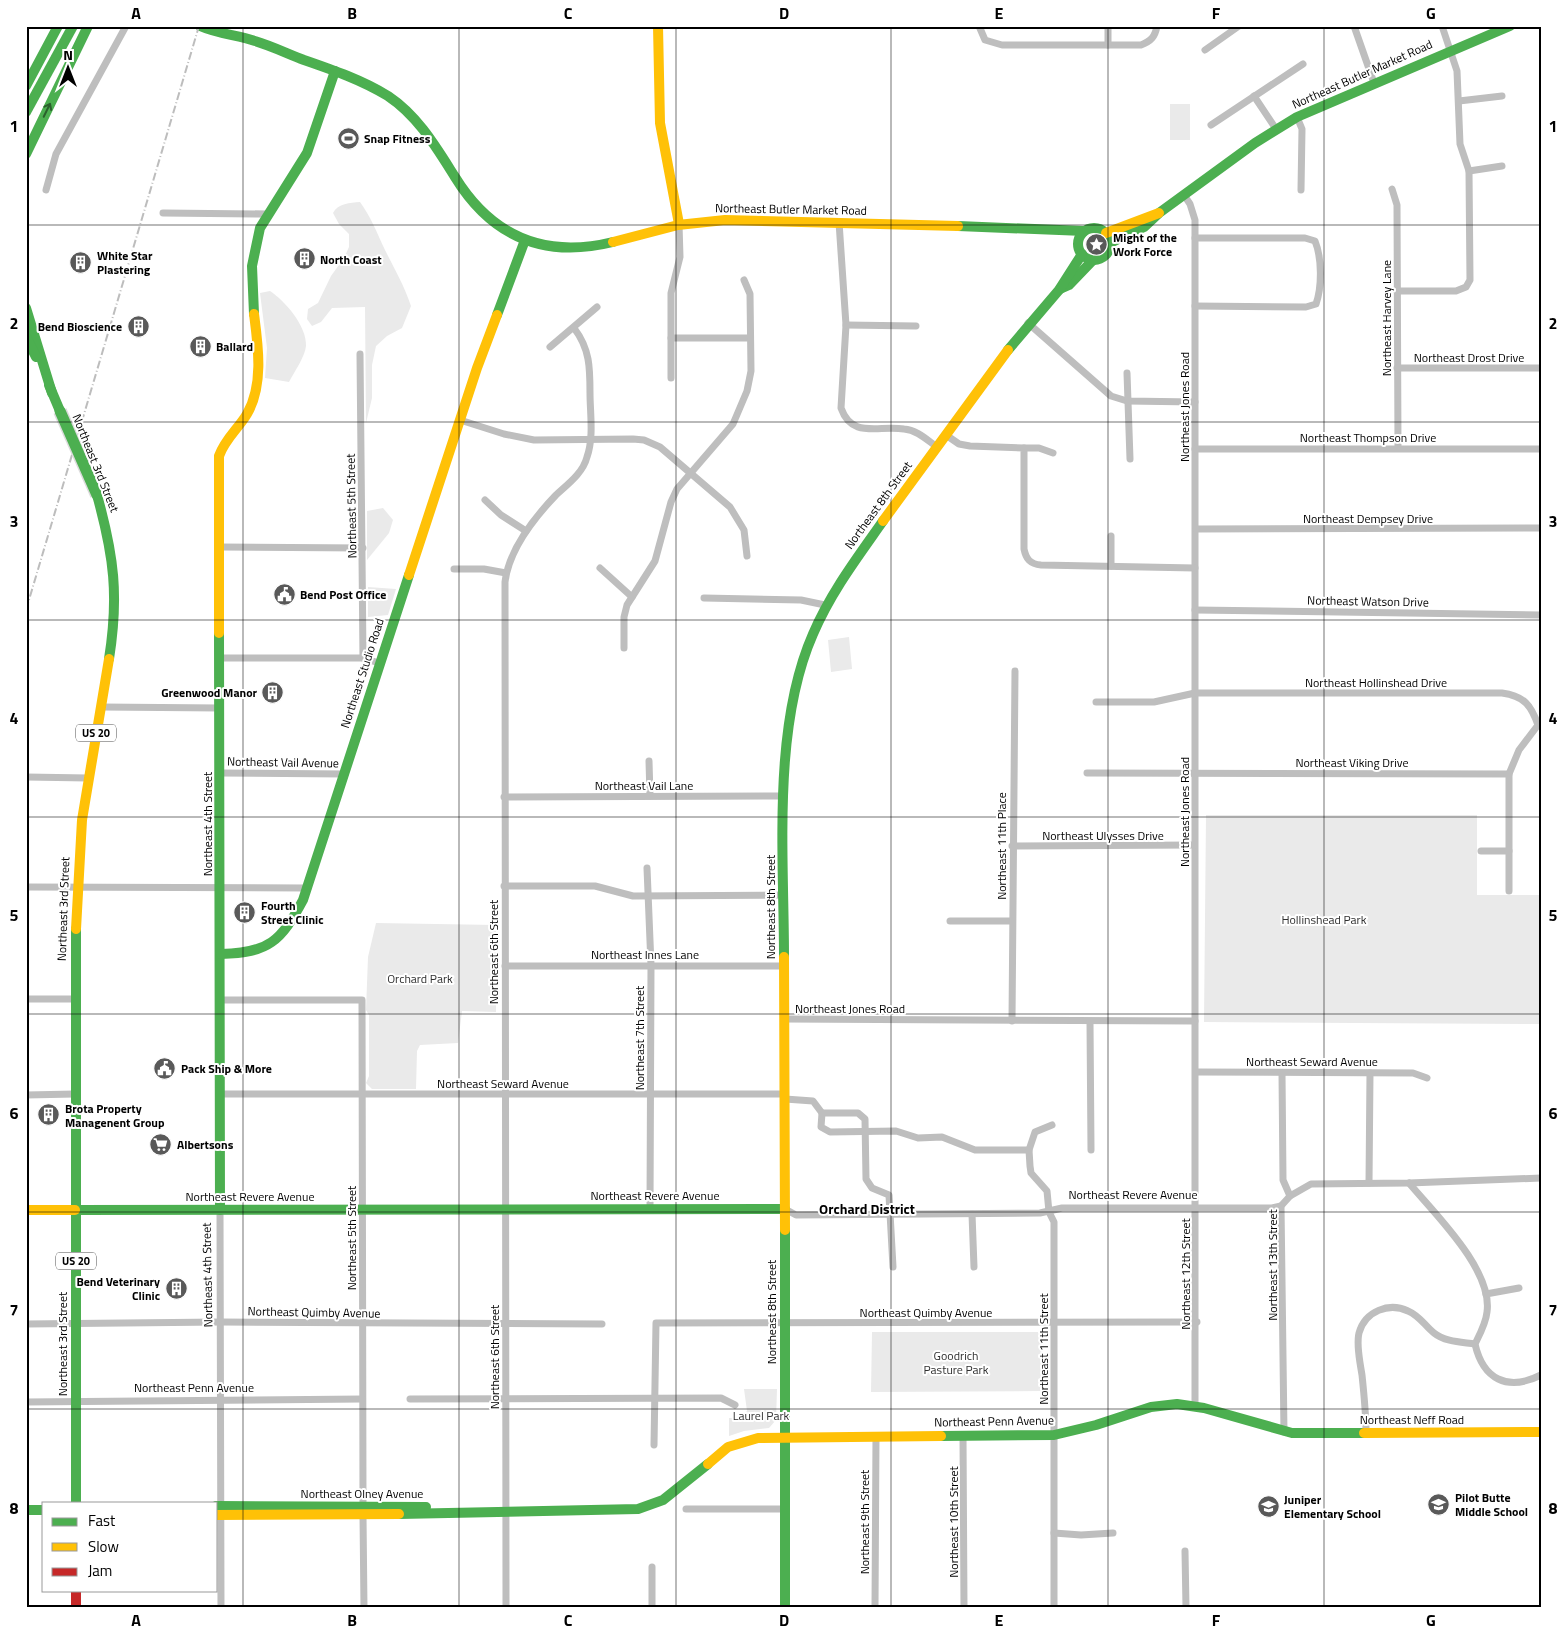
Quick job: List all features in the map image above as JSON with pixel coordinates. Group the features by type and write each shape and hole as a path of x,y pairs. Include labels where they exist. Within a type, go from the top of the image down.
{"main road":[{"path":"26,86 58,26"},
{"path":"26,112 73,26"},
{"path":"26,154 88,26"},
{"name":"Northeast Butler Market Road","path":"200,26 220,34 240,37 361,81 400,105 429,137 457,184 473,205 498,226 525,240 564,250 606,246 678,224 733,220 839,222 1033,230 1041,228 1084,231"},
{"name":"Northeast Butler Market Road","path":"222,26 240,37"},
{"path":"658,26 660,123 678,224"},
{"name":"Northeast Butler Market Road","path":"1108,238 1144,227 1159,213 1184,195 1276,129 1297,117 1510,26"},
{"name":"Northeast 4th Street","path":"220,1210 220,456 228,435 247,414 254,395 259,347 254,308 253,266 260,229 267,214 301,165 335,71"},
{"path":"1093,228 1108,238 1106,255 1093,260 1082,254 1078,242 1084,231 1093,228"},
{"name":"Northeast Butler Market Road","path":"1033,230 1041,233 1067,236 1078,242"},
{"name":"Northeast Studio Road","path":"221,954 244,955 257,952 269,946 291,922 308,888 379,663 460,420 525,240"},
{"name":"Northeast 8th Street","path":"785,1608 784,796 785,740 790,706 803,656 825,606 838,584 1028,324 1059,290 1077,266 1082,254"},
{"name":"Northeast 8th Street","path":"1059,290 1069,285 1093,260"},
{"path":"26,308 52,393"},
{"name":"Northeast 3rd Street","path":"26,336 97,495 110,541 116,599 113,634 88,778 77,887 75,998 76,1502"},
{"name":"Northeast Revere Avenue","path":"26,1210 785,1209"},
{"name":"Northeast Penn Avenue","path":"786,1437 1054,1435 1092,1427 1164,1404 1196,1406 1284,1432"},
{"name":"Northeast Neff Road","path":"1284,1432 1541,1432"},
{"name":"Northeast Olney Avenue","path":"219,1510 363,1510 496,1506 506,1510 638,1509 663,1500 728,1447 742,1441 758,1438 786,1437"},
{"path":"26,1510 42,1510"},
{"path":"76,1592 76,1608"}],"street":[{"path":"46,190 56,154 126,26"},
{"path":"979,26 982,36 993,44 1108,45 1141,45 1150,41 1155,35 1157,26"},
{"path":"1108,26 1108,45"},
{"path":"1205,50 1240,26"},
{"path":"1354,26 1374,83"},
{"path":"1397,291 1456,291 1466,287 1470,274 1468,171 1460,144 1457,71 1442,26"},
{"path":"1211,124 1303,64"},
{"path":"1254,96 1276,129"},
{"path":"1458,101 1502,96"},
{"path":"1297,117 1302,129 1301,190"},
{"path":"1468,171 1502,166"},
{"name":"Northeast Harvey Lane","path":"1392,189 1397,205 1398,448"},
{"name":"Northeast Jones Road","path":"785,1019 1090,1022 1195,1021 1195,238 1193,210 1184,195"},
{"path":"163,213 267,214"},
{"path":"839,222 846,325 841,408 845,420 853,427 905,429 918,433 938,447"},
{"path":"671,378 671,293 680,257 678,224"},
{"path":"1195,238 1304,238 1315,241 1319,252 1319,296 1316,304 1306,307 1195,306"},
{"path":"624,648 624,617 632,597 655,561 671,502 677,490 691,472 732,424 744,400 750,382 750,294 744,280"},
{"path":"550,347 597,307"},
{"path":"1028,324 1111,396 1127,401 1194,402"},
{"path":"846,325 916,326"},
{"name":"Northeast 6th Street","path":"506,1608 504,796 506,573 526,531 541,511 580,471 587,458 591,440 590,364 582,339 574,328"},
{"path":"671,338 750,338"},
{"name":"Northeast 5th Street","path":"360,354 363,658"},
{"name":"Northeast Drost Drive","path":"1397,368 1541,368"},
{"path":"1128,373 1127,401 1130,459"},
{"path":"460,420 518,438 644,440 660,447 691,472 736,515 744,530 747,556"},
{"path":"946,435 959,444 970,446 1039,448 1053,453"},
{"path":"1024,448 1024,549 1028,560 1041,565 1195,568"},
{"name":"Northeast Thompson Drive","path":"1195,449 1541,449"},
{"path":"486,500 501,515 526,531"},
{"name":"Northeast Dempsey Drive","path":"1196,529 1541,528"},
{"path":"1111,536 1111,566"},
{"path":"220,547 363,548"},
{"path":"600,568 632,597"},
{"path":"454,569 484,569 506,573"},
{"path":"704,598 801,600 825,606"},
{"name":"Northeast Watson Drive","path":"1196,610 1541,615"},
{"path":"220,658 363,658 379,663"},
{"name":"Northeast 11th Place","path":"1012,1021 1015,671"},
{"name":"Northeast Hollinshead Drive","path":"1096,702 1154,702 1195,693 1502,693 1514,695 1525,700 1532,708 1539,725"},
{"path":"101,707 220,708"},
{"path":"1509,891 1508,774 1519,750 1539,725"},
{"path":"649,761 650,796"},
{"name":"Northeast Vail Avenue","path":"220,773 345,774"},
{"name":"Northeast Viking Drive","path":"1087,773 1508,774"},
{"path":"26,777 88,778"},
{"name":"Northeast Vail Lane","path":"504,796 784,796"},
{"name":"Northeast Ulysses Drive","path":"1012,846 1194,845"},
{"path":"1481,851 1509,851"},
{"name":"Northeast 7th Street","path":"647,868 651,965 650,1209"},
{"path":"504,886 595,886 633,896 784,895"},
{"path":"26,887 308,888"},
{"path":"950,920 1012,921"},
{"name":"Northeast Innes Lane","path":"505,966 784,966"},
{"path":"26,999 75,998"},
{"name":"Northeast 5th Street","path":"221,1000 362,1000 364,1608"},
{"name":"Northeast 12th Street","path":"1195,1021 1196,1406"},
{"path":"1090,1022 1091,1150"},
{"name":"Northeast Seward Avenue","path":"1196,1072 1413,1073 1427,1078"},
{"name":"Northeast 13th Street","path":"1282,1073 1283,1180 1290,1196 1281,1206 1284,1432"},
{"path":"1369,1183 1370,1073"},
{"path":"26,1095 76,1094"},
{"name":"Northeast Seward Avenue","path":"221,1094 650,1094 785,1096 813,1101 822,1113"},
{"path":"894,1267 889,1196 872,1188 866,1179 865,1133 865,1119 858,1114 822,1113 822,1127 824,1130 865,1133 896,1131 918,1138 942,1137 975,1150 1029,1150 1036,1132 1052,1125"},
{"name":"Northeast 11th Street","path":"1029,1150 1031,1173 1045,1186 1049,1212 1054,1222 1054,1608"},
{"path":"1290,1196 1303,1186 1311,1184 1410,1183 1541,1178"},
{"path":"1410,1183 1478,1269 1486,1294 1488,1311 1475,1344 1484,1369 1496,1379 1512,1382 1541,1375"},
{"name":"Northeast Revere Avenue","path":"785,1209 796,1215 890,1215 1049,1212 1062,1208 1272,1208 1281,1206"},
{"name":"Northeast 4th Street","path":"220,1210 221,1400 219,1510 221,1608"},
{"path":"972,1214 974,1267"},
{"path":"1486,1294 1519,1288"},
{"path":"1366,1433 1358,1350 1359,1333 1366,1318 1377,1310 1398,1307 1410,1311 1425,1322 1434,1333 1444,1338 1475,1344"},
{"name":"Northeast Quimby Avenue","path":"26,1324 221,1322 505,1325 602,1324"},
{"name":"Northeast Quimby Avenue","path":"655,1398 656,1323 1197,1322"},
{"path":"654,1446 655,1398"},
{"path":"410,1399 721,1398 735,1404"},
{"name":"Northeast Penn Avenue","path":"26,1402 362,1399"},
{"name":"Northeast 10th Street","path":"963,1435 964,1608"},
{"name":"Northeast 9th Street","path":"875,1608 876,1436"},
{"path":"686,1509 785,1509"},
{"path":"1054,1533 1081,1535 1113,1533"},
{"path":"1185,1551 1186,1608"},
{"path":"652,1567 652,1608"}],"green space":[{"path":"1170,104 1190,104 1190,140 1170,140"},
{"path":"360,202 374,225 411,306 402,328 387,336 376,346 372,365 372,398 366,423 365,307 332,308 321,322 312,326 307,319 308,309 318,303 331,276 344,258 349,247 349,234 339,224 333,213 341,205"},
{"path":"1095,235 1101,238 1104,244 1101,250 1095,253 1089,250 1086,244 1089,238"},
{"path":"270,291 294,315 303,330 305,338 304,355 289,382 265,378 267,348 260,293"},
{"path":"383,508 393,520 389,533 367,560 367,511"},
{"path":"368,587 396,589 388,615 368,617"},
{"path":"849,637 852,669 831,672 828,640"},
{"name":"Hollinshead Park","path":"1206,815 1477,815 1477,895 1541,895 1541,1024 1204,1022"},
{"name":"Orchard Park","path":"376,923 496,925 496,1012 462,1011 458,1043 420,1045 417,1051 416,1089 372,1089 366,1083 369,1076 369,1015 366,1010 368,957"},
{"name":"Goodrich Pasture Park","path":"872,1332 1042,1332 1041,1391 871,1392"},
{"name":"Laurel Park","path":"744,1389 777,1389 776,1420 769,1428 744,1431 729,1436 729,1418 740,1418 747,1411"}],"railway":[{"path":"26,610 199,26"}],"traffic: fast":[{"path":"26,86 58,26"},
{"path":"26,112 73,26"},
{"path":"26,154 88,26"},
{"path":"200,26 268,45 347,76 388,96 399,104 417,123 433,143 470,198 486,215 503,228 522,238 542,245 564,247 588,247 613,242"},
{"path":"1110,243 1144,227 1159,213 1255,143 1297,117 1510,26"},
{"path":"254,314 252,266 260,228 307,153 335,71"},
{"path":"958,226 1084,231"},
{"path":"1094,228 1100,229 1105,233 1109,238 1110,244 1109,250 1105,255 1100,259 1094,260 1088,259 1083,255 1079,250 1078,244 1079,238 1083,233 1088,229 1094,228"},
{"path":"497,315 525,240"},
{"path":"1008,350 1059,290 1082,254"},
{"path":"1060,289 1069,285 1093,260"},
{"path":"26,308 52,393"},
{"path":"26,337 36,357"},
{"path":"49,385 60,411"},
{"path":"60,411 97,495"},
{"path":"97,495 111,557 113,576 114,615 109,659"},
{"path":"784,957 783,792 791,710 800,670 813,634 828,604 883,521"},
{"path":"221,954 251,951 272,942 288,926 303,900 409,575"},
{"path":"219,633 220,1210"},
{"path":"76,929 76,1502"},
{"path":"75,1210 785,1209"},
{"path":"785,1230 785,1608"},
{"path":"941,1436 1054,1435 1096,1425 1151,1407 1177,1404 1204,1408 1292,1433 1364,1433"},
{"path":"399,1514 638,1509 663,1500 708,1464"},
{"path":"218,1506 426,1507"},
{"path":"26,1510 42,1510"}],"traffic: slow":[{"path":"658,26 660,123 679,224"},
{"path":"1106,233 1159,213"},
{"path":"613,242 678,225 725,220 958,226"},
{"path":"219,633 219,456 225,444 247,414 256,391 258,365 254,314"},
{"path":"409,575 477,368 497,315"},
{"path":"883,521 1008,350"},
{"path":"76,929 82,820 109,659"},
{"path":"784,957 785,1230"},
{"path":"26,1210 75,1210"},
{"path":"1364,1433 1541,1432"},
{"path":"708,1464 728,1447 758,1438 941,1436"},
{"path":"218,1515 399,1514"}],"traffic: jam":[{"path":"76,1592 76,1608"}],"place":[{"name":"Snap Fitness","path":"348,138"},
{"name":"Might of the Work Force","path":"1097,244"},
{"name":"North Coast","path":"304,259"},
{"name":"White Star Plastering","path":"81,262"},
{"name":"Bend Bioscience","path":"138,326"},
{"name":"Ballard","path":"200,346"},
{"name":"Bend Post Office","path":"284,594"},
{"name":"Greenwood Manor","path":"273,692"},
{"name":"Fourth Street Clinic","path":"245,912"},
{"name":"Pack Ship & More","path":"165,1068"},
{"name":"Brota Property Managenent Group","path":"49,1115"},
{"name":"Albertsons","path":"161,1144"},
{"name":"Bend Veterinary Clinic","path":"176,1288"},
{"name":"Pilot Butte Middle School","path":"1439,1504"},
{"name":"Juniper Elementary School","path":"1268,1506"}],"district":[{"name":"Orchard District","path":"867,1208"}]}
